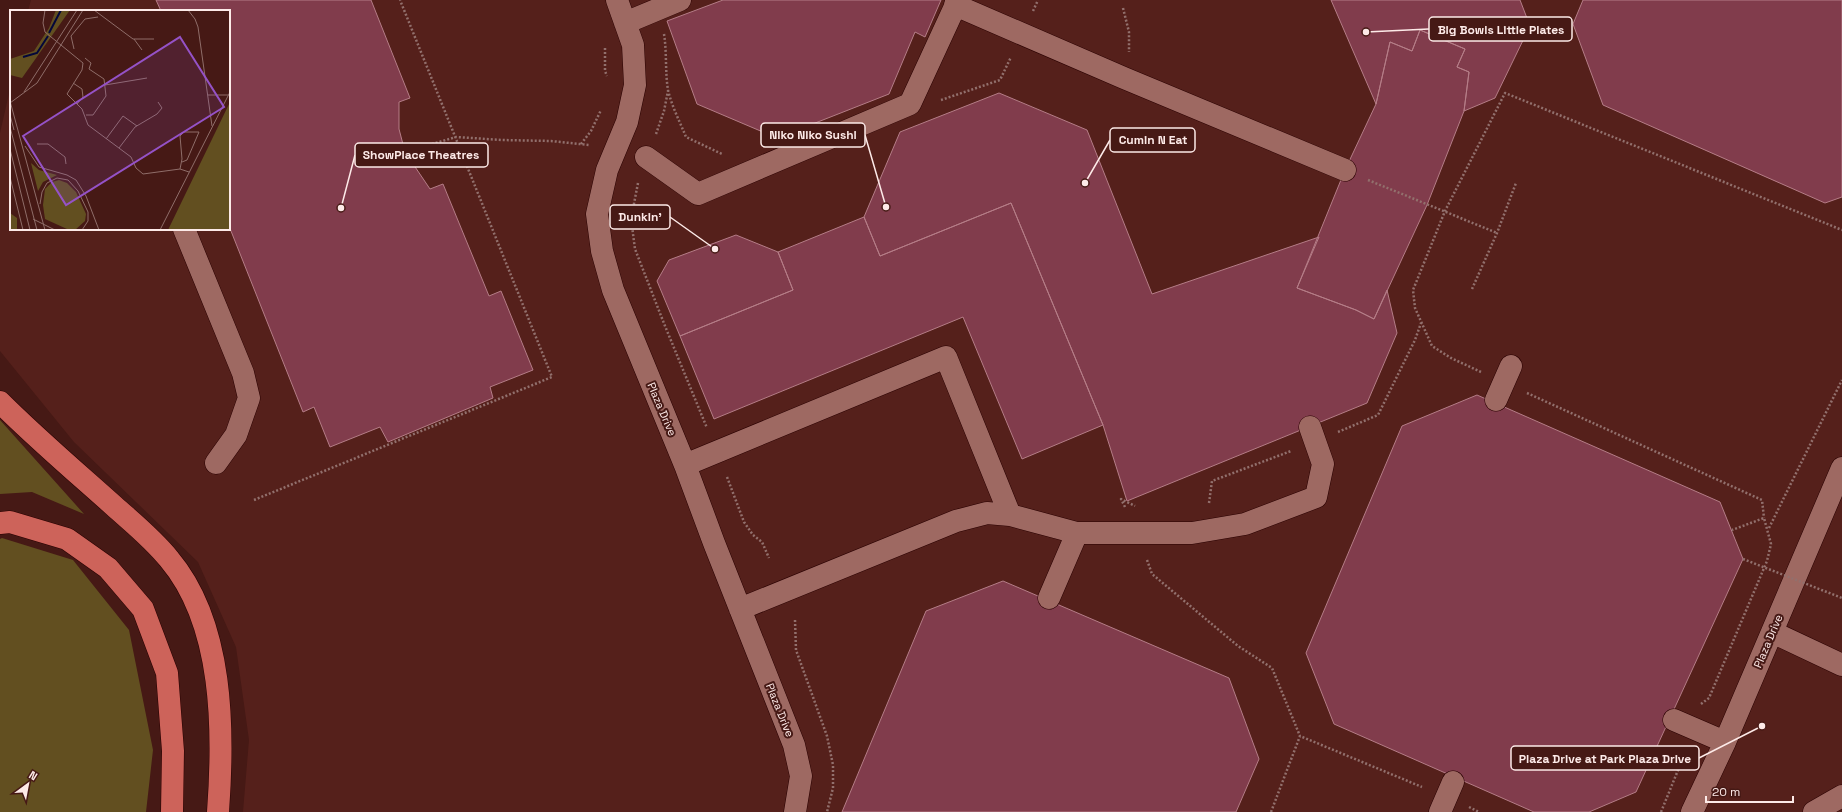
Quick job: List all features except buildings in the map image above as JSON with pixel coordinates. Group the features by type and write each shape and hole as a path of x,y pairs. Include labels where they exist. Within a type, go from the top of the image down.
{"main road":[{"path":"0,402 147,535 170,560 189,589 203,619 212,651 217,684 220,733 220,786 218,812"},
{"path":"0,523 10,522 67,539 108,568 143,609 167,673 173,751 172,812"}],"street":[{"name":"Plaza Drive","path":"617,0 633,46 635,85 627,122 607,170 596,214 602,251 613,290 685,465 794,745 801,776 795,812"},
{"path":"625,23 680,0"},
{"path":"646,156 698,194 910,104 957,3 1022,34 1124,78 1345,170"},
{"path":"184,230 243,373 249,398 236,435 216,463"},
{"path":"685,465 946,357 1010,515"},
{"path":"740,609 956,521 987,513 1010,515 1077,533 1192,533 1245,524 1316,497 1323,464 1313,435"},
{"name":"Plaza Drive","path":"1692,812 1725,742 1842,468"},
{"path":"1049,598 1077,533"},
{"path":"1772,632 1842,665"},
{"path":"1674,720 1725,742"},
{"path":"1814,812 1842,796"}],"path":[{"path":"254,500 552,377 400,0"},
{"path":"910,104 923,107 1000,80 1038,0"},
{"path":"1123,8 1129,39 1129,53 1124,78"},
{"path":"655,10 662,27 667,50 666,75 668,91 686,137 722,154 734,157 742,176"},
{"path":"605,44 605,71 609,80"},
{"path":"668,91 664,111 646,156 636,191 631,219 635,248 744,522 753,535 762,542 769,558"},
{"path":"1698,704 1702,704 1709,698 1767,561 1771,544 1764,518 1762,500 1451,358 1432,346 1414,308 1413,290 1445,211 1505,93 1842,230"},
{"path":"581,144 591,130 602,107"},
{"path":"405,152 456,137 551,141 616,148"},
{"path":"1345,170 1497,233"},
{"path":"1472,289 1497,233 1516,183"},
{"path":"599,232 698,194"},
{"path":"1208,507 1212,481 1313,435 1378,415 1414,340 1421,322"},
{"path":"1768,529 1842,380"},
{"path":"1142,508 1121,499 1137,533 1152,574 1238,646 1272,668 1300,736 1271,812"},
{"path":"1732,530 1764,518"},
{"path":"1743,558 1842,598"},
{"path":"795,620 796,650 827,736 833,765 833,788 827,812"},
{"path":"1661,812 1686,749 1696,730"},
{"path":"1300,736 1447,797 1479,812"}],"shaded area":[{"path":"31,0 1842,0 1842,812 243,812 249,740 236,647 198,562 74,442 0,351 0,133 10,89 10,230 230,230 230,10 28,10"},
{"path":"0,420 84,514 32,492 0,494"},
{"path":"2,538 73,560 129,630 153,750 146,812 0,812 0,539"}],"place":[{"name":"Big Bowls Little Plates","path":"1366,32"},
{"name":"Cumin N Eat","path":"1085,183"},
{"name":"Niko Niko Sushi","path":"886,207"},
{"name":"ShowPlace Theatres","path":"341,208"},
{"name":"Dunkin'","path":"715,249"},
{"name":"Plaza Drive at Park Plaza Drive","path":"1762,726"}]}
